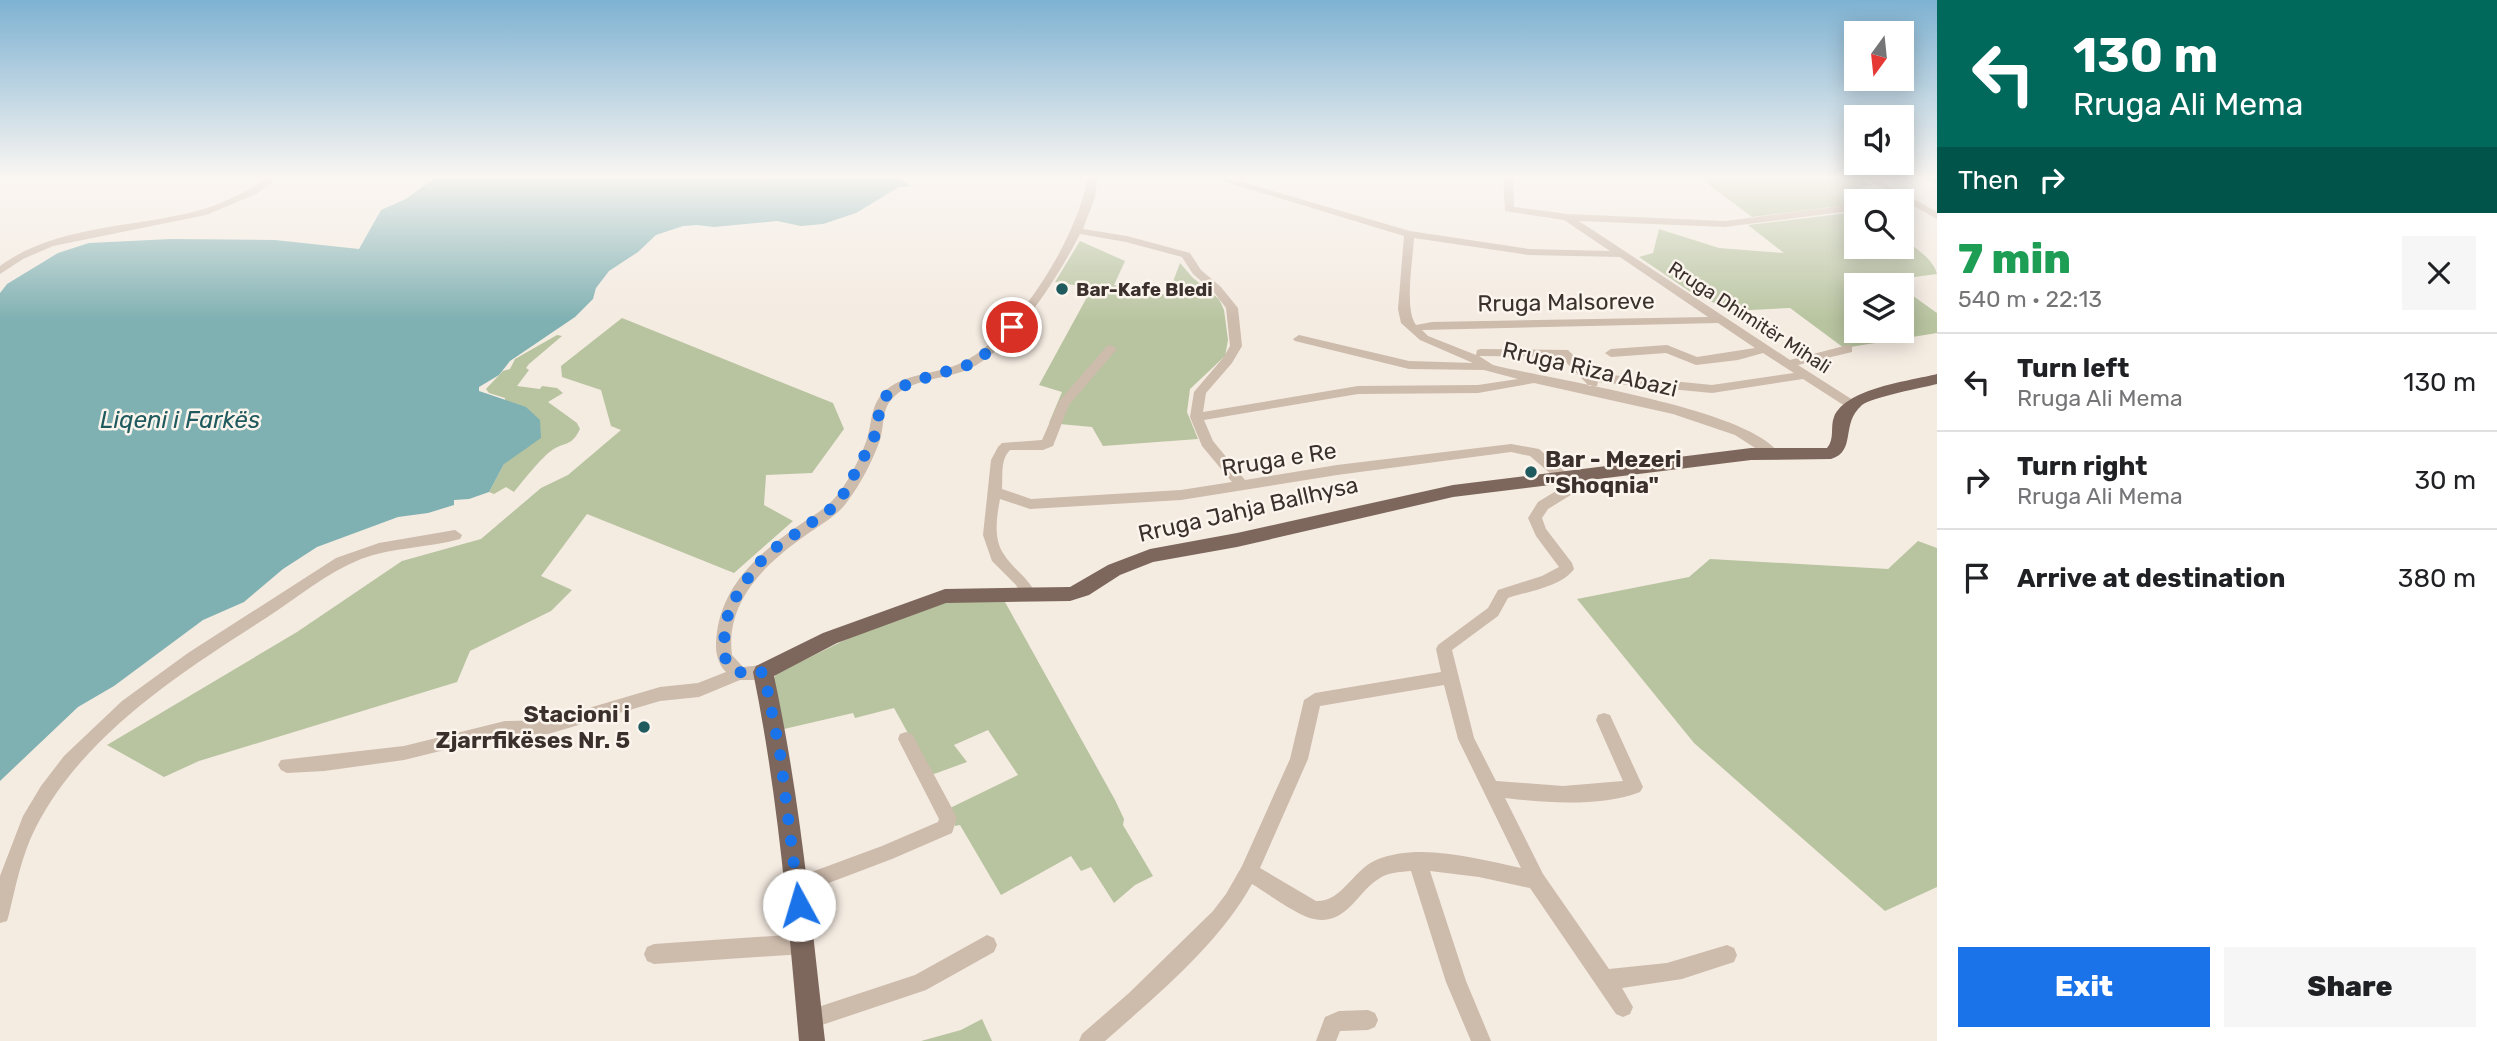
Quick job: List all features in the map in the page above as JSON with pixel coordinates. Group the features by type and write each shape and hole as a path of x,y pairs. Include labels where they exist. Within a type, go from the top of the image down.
{"main road":[{"path":"1852,405 1866,395 1904,389 1937,379"},
{"name":"Rruga Jahja Ballhysa","path":"763,672 830,639 940,597 1070,594 1082,590 1114,570 1163,553 1237,540 1453,491 1753,457 1772,452 1831,453 1839,445 1842,417 1852,405"},
{"path":"763,672 780,753 797,886 811,1030"}],"street":[{"path":"0,271 19,257 50,243 148,224"},
{"path":"763,672 748,675 739,673 726,661 724,626 729,608 755,567 771,551 838,504 874,438 881,404 886,396 911,382 968,365 988,352 1055,271 1080,224"},
{"path":"1374,224 1409,234 1529,252 1622,254"},
{"name":"Rruga Dhimitër Mihali","path":"1578,224 1852,405"},
{"path":"1078,231 1127,239 1186,255 1197,272 1217,289 1230,306 1236,346 1228,360 1200,392 1196,417 1207,443 1241,484"},
{"path":"1409,234 1404,309 1405,319 1412,329"},
{"name":"Rruga Malsoreve","path":"1412,329 1432,325 1720,320"},
{"name":"Rruga Riza Abazi","path":"1412,329 1424,338 1464,354 1489,368 1653,404 1726,426 1772,452"},
{"path":"1299,339 1409,365 1489,368"},
{"path":"1030,596 1025,582 1006,567 994,549 989,521 995,492 997,460 1004,447 1046,445 1063,404 1111,349"},
{"path":"1611,353 1667,349 1696,361 1738,356 1765,349"},
{"path":"1788,364 1848,349"},
{"path":"1481,354 1564,354 1601,391"},
{"path":"1588,377 1712,389 1805,375"},
{"path":"1196,417 1358,390 1478,389 1533,379"},
{"name":"Rruga e Re","path":"995,492 1030,505 1181,495 1241,484 1511,448 1534,452 1562,477"},
{"path":"1562,477 1569,489 1543,506 1536,512 1535,518 1542,534 1560,555 1567,569 1547,580 1503,594 1493,612 1444,649 1466,739 1536,880 1623,1007"},
{"path":"0,914 6,885 29,821 49,790 78,755 125,708 203,649 332,565 359,555 455,535"},
{"path":"287,765 324,764 404,753 505,728 548,727 660,694 699,690 739,673"},
{"path":"1089,1041 1136,1000 1220,918 1249,872 1299,759 1310,705 1315,700 1450,677"},
{"path":"1491,788 1567,794 1603,793 1634,787 1604,720"},
{"path":"797,886 876,857 946,827 948,818 906,740"},
{"path":"1249,872 1314,910 1326,912 1338,908 1363,876 1382,867 1418,863 1468,867 1536,880"},
{"path":"1418,863 1456,982 1481,1041"},
{"path":"654,954 803,944"},
{"path":"811,1030 919,983 988,945"},
{"path":"1604,979 1667,974 1692,969 1727,955"},
{"path":"1326,1041 1332,1024 1339,1021 1368,1020"}],"green space":[{"path":"1844,224 1844,259 1914,259 1914,247 1928,258 1937,274 1914,277 1914,273 1844,273 1844,343 1875,343 1844,348 1790,308 1732,311 1692,293 1639,257 1653,253 1659,229 1719,248 1784,253 1748,225"},
{"path":"1080,241 1125,261 1114,285 1168,295 1180,263 1193,278 1219,299 1224,310 1228,340 1225,356 1190,389 1187,412 1198,439 1103,446 1092,427 1049,423 1062,392 1039,385 1092,288 1055,282"},
{"path":"1914,297 1937,313 1937,333 1914,337"},
{"path":"622,318 833,403 844,429 812,473 766,475 764,505 793,521 734,573 587,514 541,576 572,590 551,611 470,651 457,682 199,761 164,777 107,745 297,632 402,561 481,539 541,488 568,475 621,430 611,426 601,390 562,377 561,366"},
{"path":"557,335 562,336 529,364 526,368 529,370 517,386 557,388 563,393 548,402 577,423 580,429 570,442 547,454 514,492 506,487 494,494 489,492 504,464 505,398 489,393 486,389 503,371 510,369 515,359"},
{"path":"1918,541 1937,548 1937,887 1885,911 1694,743 1577,599 1689,577 1710,559 1888,569"},
{"path":"950,601 1005,602 1115,800 1124,819 1123,825 1153,876 1135,885 1114,903 1091,867 1081,871 1071,856 1001,895 960,825 955,826 948,809 1018,775 988,730 954,745 967,762 934,774 930,773 894,708 855,718 853,713 784,729 774,678 776,674 851,637"},
{"path":"982,1019 992,1041 921,1041 961,1030"}],"water":[{"name":"Liqeni i Farkës","path":"373,224 750,224 714,227 683,226 656,235 638,252 609,271 596,288 593,299 575,317 510,361 499,375 479,387 479,391 526,407 540,420 541,438 504,464 489,492 469,499 454,500 454,505 428,513 398,517 317,547 283,569 244,602 203,620 114,686 78,707 0,781 0,293 7,284 58,253 89,243 171,239 275,240 359,249"},
{"name":"Liqeni i Farkës","path":"789,224 824,224 823,224 801,226"}],"place":[{"name":"Bar-Kafe Bledi","path":"1062,289"},
{"name":"Bar - Mezeri \"Shoqnia\"","path":"1531,472"},
{"name":"Stacioni i Zjarrfikëses Nr. 5","path":"644,727"}],"route":[{"path":"799,905 780,753 765,678 763,672 748,675 739,673 726,661 723,646 724,626 729,608 755,567 771,551 838,504 874,438 879,411 886,396 911,382 968,365 988,352 1012,327"}]}
